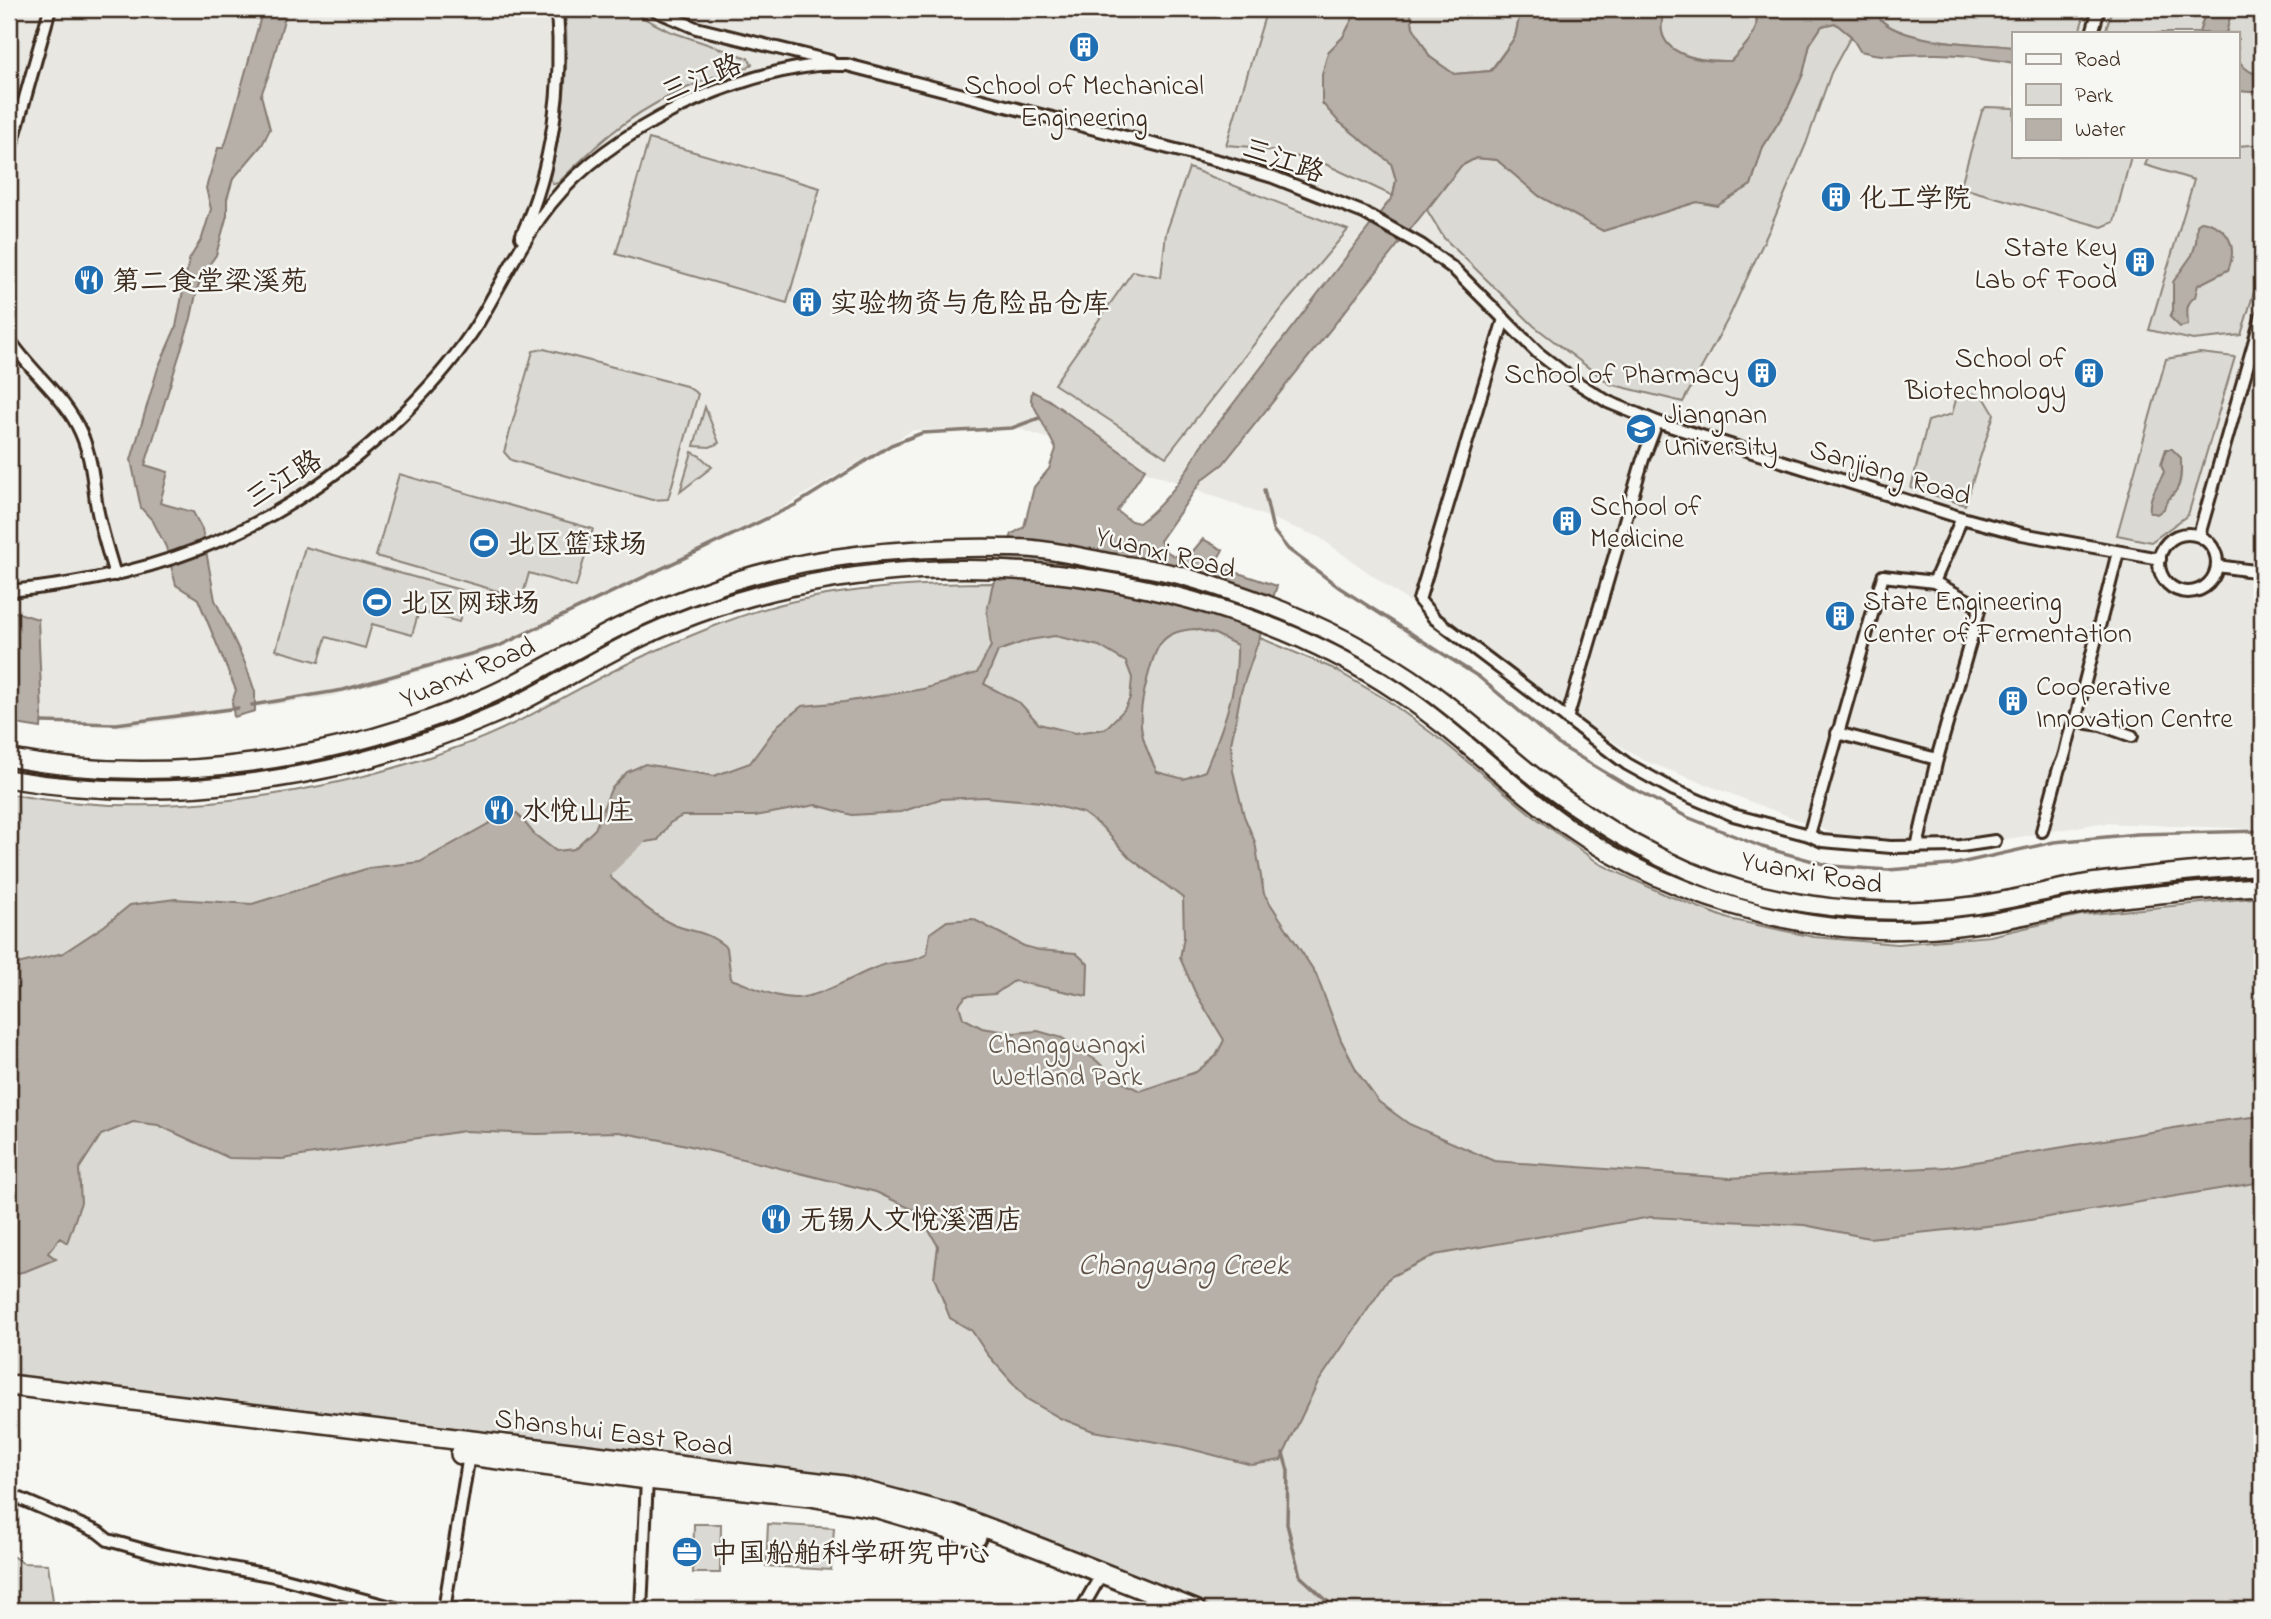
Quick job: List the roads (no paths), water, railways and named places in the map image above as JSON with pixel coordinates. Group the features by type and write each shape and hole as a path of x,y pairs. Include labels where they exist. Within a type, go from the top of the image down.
{"highway":[{"name":"Shanshui East Road","path":"9,1385 844,1486 953,1515 1195,1610"},
{"name":"Shanshui East Road","path":"9,1398 647,1479 810,1496 878,1508 1002,1546 1163,1610"}],"main road":[{"name":"Yuanxi Road","path":"9,758 94,768 160,769 225,765 327,748 379,735 491,695 618,627 692,596 746,578 788,566 873,553 931,548 1020,547 1177,575 1323,628 1386,661 1432,692 1547,786 1610,831 1691,872 1739,889 1837,908 1911,911 1980,904 2090,883 2262,866"},
{"name":"Yuanxi Road","path":"9,779 99,789 192,788 263,780 343,765 449,733 502,711 625,645 703,612 760,594 851,577 965,569 1060,573 1144,588 1202,602 1322,649 1399,692 1446,727 1526,795 1605,851 1647,874 1685,890 1765,915 1802,923 1848,928 1908,930 1980,924 2110,900 2262,886"}],"street":[{"path":"9,155 50,9"},
{"path":"509,265 534,208 546,160 555,109 559,61 557,9"},
{"path":"652,9 696,28 847,65"},
{"path":"2092,32 2099,9"},
{"name":"三江路","path":"115,575 160,564 214,544 314,489 361,453 406,412 446,366 477,324 509,265 542,216 581,173 653,122 696,98 740,82 812,65 847,65 1273,177 1364,213 1421,244"},
{"name":"Sanjiang Road","path":"1421,244 1454,269 1538,353 1608,402 1657,422 1962,519 2022,534 2160,559"},
{"path":"2199,536 2262,315"},
{"path":"1504,319 1419,600 1434,618 1627,764 1674,790 1734,815 1822,841 1917,847 1961,846 1995,841"},
{"path":"9,339 27,364 51,387 81,432 94,475 101,528 115,575 62,586 9,590"},
{"path":"1567,719 1643,459 1657,422"},
{"path":"1934,582 1962,519"},
{"path":"2186,534 2199,536 2210,542 2216,554 2215,575 2202,588 2185,592 2176,589 2163,577 2160,559 2164,547 2174,537 2186,534"},
{"path":"2042,831 2059,768 2064,761 2070,729 2075,721 2118,552"},
{"path":"2217,566 2262,572"},
{"path":"1809,835 1883,576 1934,582 1980,607 1937,759 1917,847"},
{"path":"2075,721 2101,725 2132,736"},
{"path":"1838,733 1937,759"},
{"path":"444,1610 469,1455"},
{"path":"640,1610 647,1479"},
{"path":"9,1494 98,1532 108,1540 162,1555 274,1576 398,1609 474,1610"},
{"path":"1081,1610 1097,1582"}],"water":[{"path":"263,9 287,9 261,95 270,129 262,145 233,179 216,255 204,272 197,289 191,318 145,465 168,472 160,503 193,512 202,529 215,600 245,663 255,692 255,711 234,717 232,702 236,690 198,599 176,585 166,547 153,521 141,508 131,460 158,368 176,327 189,260 202,238 211,209 206,188 218,148 223,148 226,142"},
{"name":"Changuang Creek","path":"1358,9 1410,9 1413,27 1430,57 1454,74 1491,71 1515,37 1521,9 1665,9 1663,36 1669,45 1679,52 1704,60 1731,61 1747,44 1757,23 1752,9 1882,9 1880,19 1906,33 1943,41 2012,47 2012,63 1952,54 1880,55 1860,51 1851,36 1835,23 1822,26 1810,44 1803,74 1789,105 1763,147 1751,185 1717,206 1697,202 1603,231 1539,196 1497,160 1476,158 1461,166 1223,464 1202,480 1160,541 1171,554 1188,557 1203,539 1223,550 1214,565 1277,586 1241,692 1231,744 1233,771 1244,816 1255,842 1264,894 1316,974 1341,1040 1358,1073 1379,1102 1409,1124 1494,1161 1729,1178 1946,1167 2203,1123 2262,1116 2262,1182 2006,1224 1869,1238 1804,1225 1651,1217 1435,1255 1390,1277 1317,1384 1281,1460 1252,1465 1179,1446 1093,1431 1060,1418 1027,1399 987,1354 972,1331 950,1318 934,1277 938,1246 918,1212 876,1192 682,1144 619,1132 536,1134 464,1131 282,1159 229,1158 158,1125 133,1122 101,1135 79,1169 81,1202 67,1243 60,1238 48,1253 56,1259 9,1275 9,966 63,953 130,905 175,899 252,904 369,868 420,862 497,819 517,813 534,834 556,851 574,849 595,829 611,789 627,772 645,764 714,776 750,763 778,725 802,706 923,689 977,673 991,646 987,612 992,587 1012,534 1024,527 1034,487 1049,469 1056,449 1031,400 1032,391 1049,400 1145,469 1117,511 1139,523 1174,489 1200,447 1393,196 1396,180 1391,163 1338,121 1322,103 1322,75 1328,52 1343,37","holes":["1195,629 1215,634 1237,645 1237,661 1228,709 1205,771 1184,779 1157,772 1143,737 1141,715 1154,656 1161,643 1176,632","1055,636 1099,646 1126,662 1132,678 1130,698 1124,710 1105,729 1075,733 1039,724 1020,703 984,684 998,651 1029,640","986,797 1041,802 1083,813 1102,827 1130,858 1183,898 1184,937 1180,958 1195,992 1224,1040 1216,1056 1196,1072 1140,1091 1114,1078 1097,1061 1062,1038 1038,1031 1014,1033 982,1028 963,1018 959,1005 966,996 995,994 1014,981 1087,996 1088,964 1076,953 1024,946 973,919 947,921 930,933 927,954 921,957 880,966 813,995 795,998 776,995 731,979 727,948 706,935 672,924 655,914 610,877 607,857 619,846 658,840 670,823 682,816 755,816 816,805 852,815 901,812 940,799"]},
{"path":"2211,9 2232,9 2226,32 2199,32 2204,17"},
{"path":"2240,62 2254,74 2262,75 2262,93 2240,91"},
{"path":"2202,221 2225,233 2231,246 2231,261 2228,270 2198,285 2195,297 2188,306 2188,325 2180,327 2170,317 2173,310 2173,282 2192,255 2197,225"},
{"path":"2166,449 2172,449 2181,458 2179,486 2164,509 2157,514 2150,512 2150,501 2164,472 2161,464"},
{"path":"9,610 38,619 41,728 9,723"}],"waterway":[{"path":"252,705 343,690 499,646 795,505 891,445 922,433 1012,428 1039,418"},
{"path":"1264,490 1273,530 1288,549 1340,588 1479,677 1558,744 1687,817 1762,847 1831,866 1888,870 1951,865 2054,842 2137,834 2262,831"},
{"path":"42,722 116,724 238,708"},
{"path":"589,882 646,828"},
{"path":"1283,1453 1288,1471 1287,1524 1300,1576 1337,1610"}],"place":[{"name":"School of Mechanical Engineering","path":"1084,47"},
{"name":"化工学院","path":"1836,197"},
{"name":"State Key Lab of Food","path":"2140,262"},
{"name":"第二食堂梁溪苑","path":"89,280"},
{"name":"实验物资与危险品仓库","path":"807,302"},
{"name":"School of Pharmacy","path":"1762,373"},
{"name":"School of Biotechnology","path":"2089,373"},
{"name":"Jiangnan University","path":"1641,429"},
{"name":"School of Medicine","path":"1567,521"},
{"name":"北区篮球场","path":"484,543"},
{"name":"北区网球场","path":"377,602"},
{"name":"State Engineering Center of Fermentation","path":"1840,616"},
{"name":"Cooperative Innovation Centre","path":"2013,701"},
{"name":"水悦山庄","path":"499,810"},
{"name":"无锡人文悦溪酒店","path":"776,1219"},
{"name":"中国船舶科学研究中心","path":"687,1552"}],"park label":[{"name":"Changguangxi Wetland Park","path":"1067,1059"}]}
